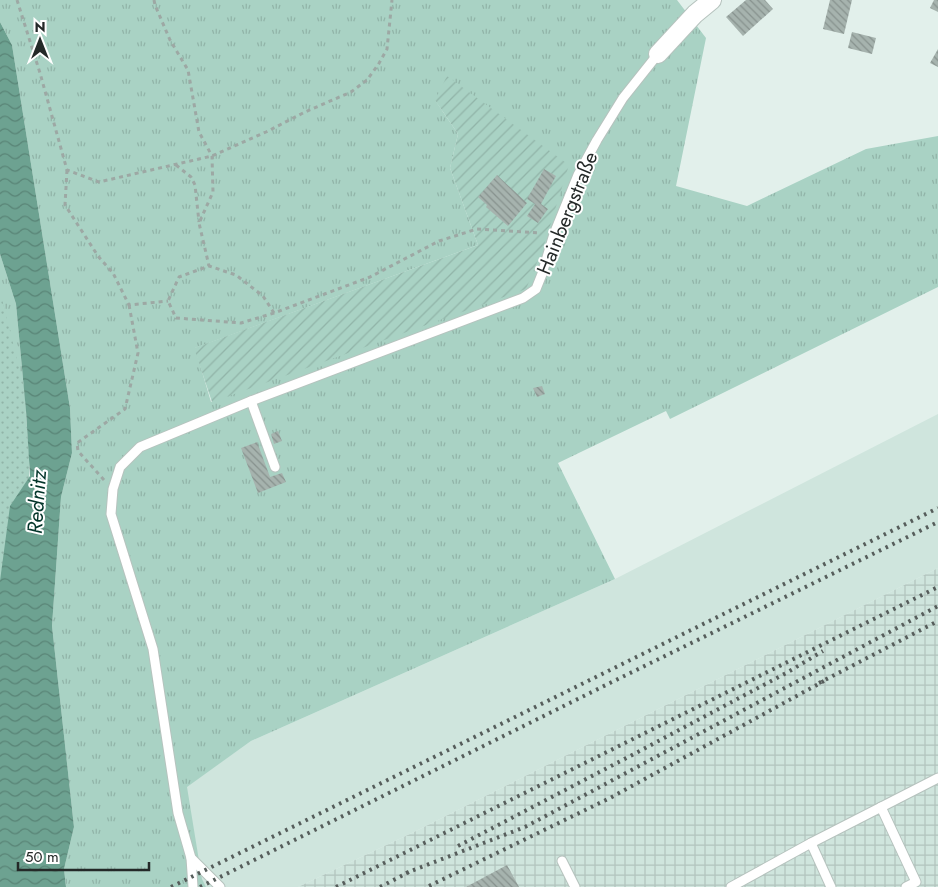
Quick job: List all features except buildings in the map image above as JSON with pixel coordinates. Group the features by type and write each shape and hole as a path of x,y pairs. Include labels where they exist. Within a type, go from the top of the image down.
{"street":[{"name":"Hainbergstraße","path":"658,54 695,14 712,0"}],"lane":[{"name":"Hainbergstraße","path":"251,401 523,298 536,289 554,234 578,175 623,98 658,54"},
{"path":"193,887 191,858 178,813 152,649 111,514 113,489 120,467 140,447 251,401 275,467"},
{"path":"731,887 811,843 938,778"},
{"path":"881,807 916,882 906,887"},
{"path":"811,843 832,887"},
{"path":"191,858 220,887"},
{"path":"562,861 575,887"}],"path":[{"path":"17,0 67,170 65,205 98,256 113,273 129,305 138,353 125,409 77,443 78,451 113,489"},
{"path":"154,0 170,40 188,70 199,132 212,156 213,192 199,223"},
{"path":"67,170 99,182 212,156 351,92 367,80 387,49 392,0"},
{"path":"176,165 191,177 195,185 199,223 209,266"},
{"path":"274,313 263,296 236,275 209,266 179,277 168,301 176,318 241,323 274,313 370,277 439,241 477,229 554,234"},
{"path":"129,305 168,301"}],"shaded area":[{"path":"938,414 938,568 414,832 298,887 206,887 202,880 186,787 251,741 615,579"},
{"path":"938,568 938,887 298,887 414,832"}],"green space":[{"path":"0,0 677,0 706,38 676,186 747,206 866,149 938,136 938,287 670,419 666,411 558,463 615,579 251,741 187,787 202,879 206,887 66,887 64,869 74,827 52,626 61,497 72,453 70,408 12,45 0,22","holes":["435,100 543,248 211,402 195,348 478,245 450,168 458,134"]},
{"path":"447,76 569,165 543,248 526,289 212,402 194,348 478,245 450,168 458,134 435,100"},
{"path":"0,254 16,304 26,411 0,446"},
{"path":"0,291 24,387 29,455 29,513 0,675"}],"water":[{"name":"Rednitz","path":"0,22 12,45 70,408 72,453 61,497 52,626 74,827 64,869 66,887 0,887 0,581 10,506 30,476 16,304 0,254"}],"railway":[{"path":"171,887 938,508"},
{"path":"200,887 938,522"},
{"path":"336,887 938,587"},
{"path":"406,873 525,827 938,606"},
{"path":"819,683 938,621"},
{"path":"458,846 788,672 823,651"},
{"path":"429,886 610,798 824,681"},
{"path":"380,887 411,871"}]}
